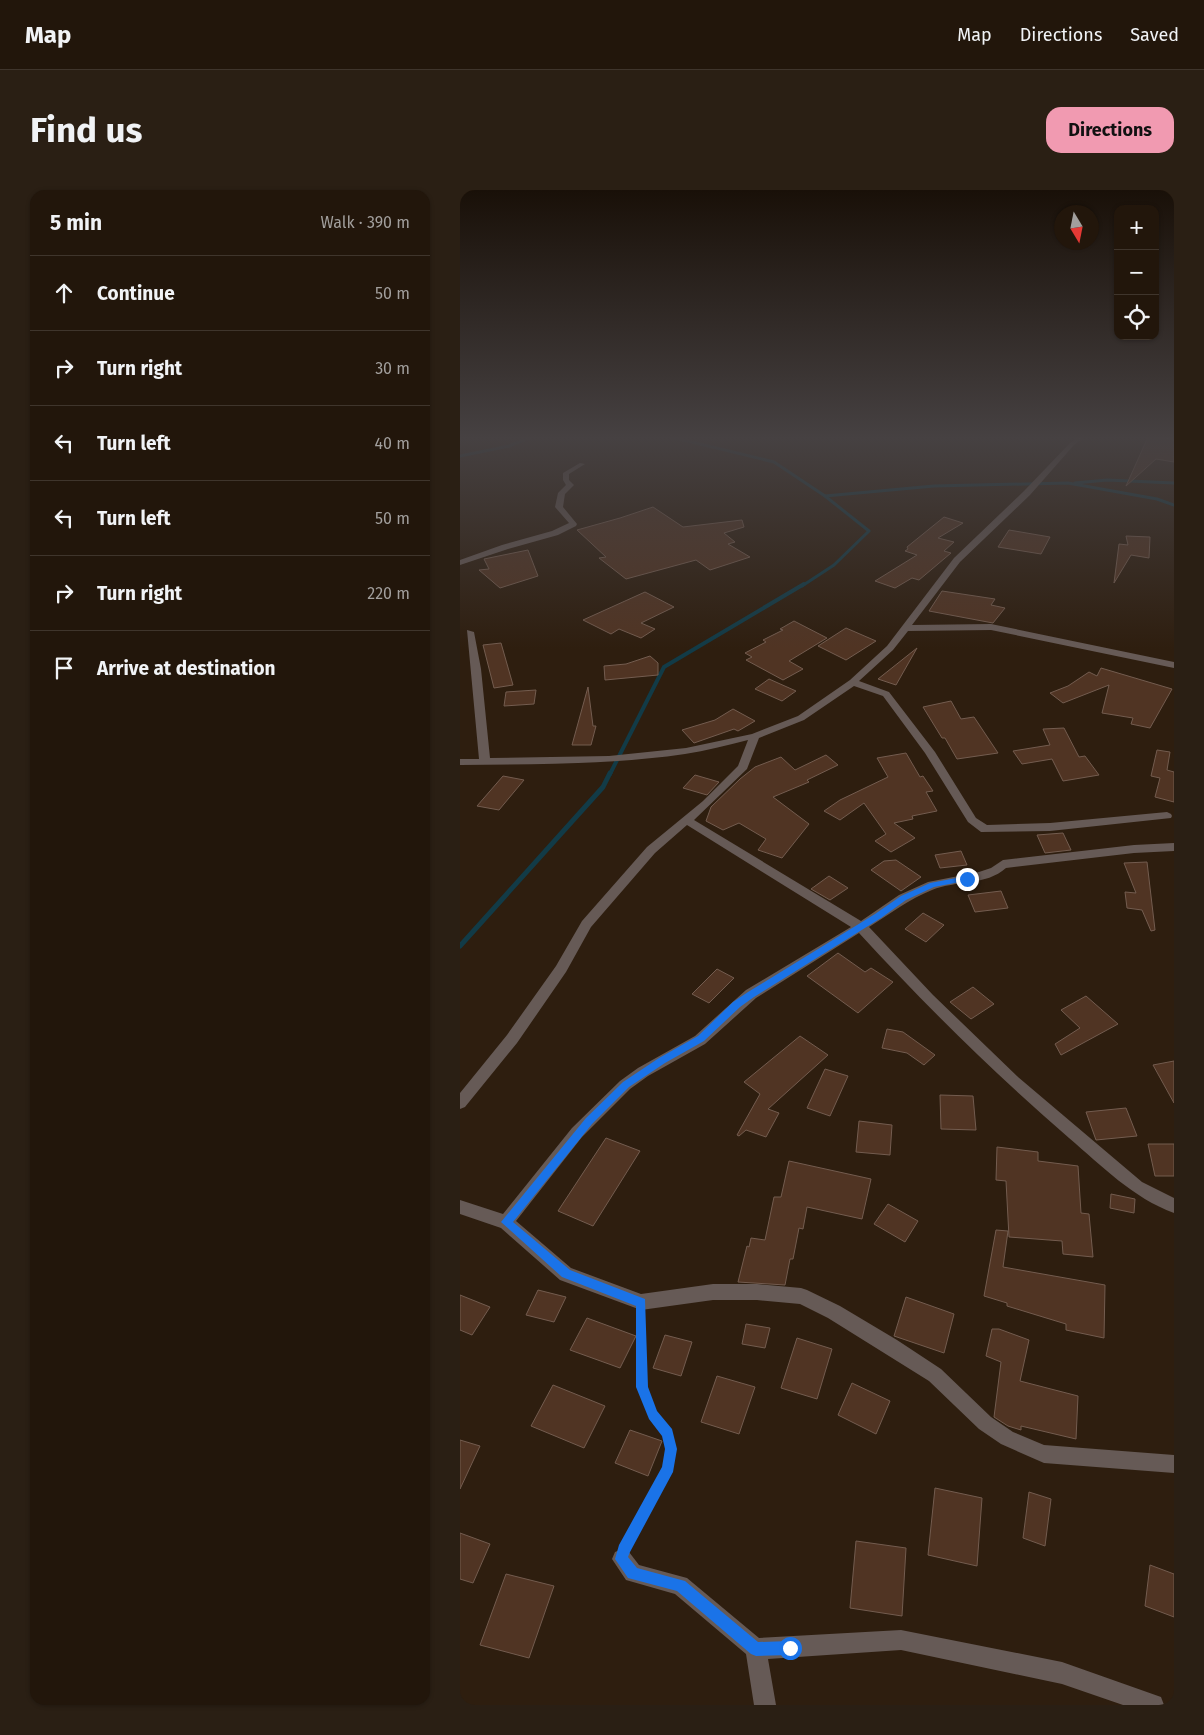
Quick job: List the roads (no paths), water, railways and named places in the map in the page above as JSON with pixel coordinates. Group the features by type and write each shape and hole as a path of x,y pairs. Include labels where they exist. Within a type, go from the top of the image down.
{"street":[{"path":"460,562 555,533 573,524 560,508"},
{"path":"460,762 485,763 609,759 686,751 755,736 801,718 853,682 890,648 957,560 1012,508"},
{"path":"906,628 937,626 991,627 1174,665"},
{"path":"470,632 476,669 485,763"},
{"path":"853,682 886,694 930,752 972,820 985,829 1050,827 1167,816"},
{"path":"460,1103 512,1039 561,969 586,924 651,850 687,820 743,767 755,736"},
{"path":"687,820 861,927 928,999 1013,1081 1137,1187 1174,1206"},
{"path":"506,1222 589,1121 626,1084 701,1039 736,1005 751,994 861,927 904,898 932,885 982,876 995,871 1003,864 1134,849 1174,847"},
{"path":"460,1207 506,1222 566,1274 641,1302 713,1292 757,1292 800,1296 834,1312 891,1346 935,1375 985,1423 1007,1438 1044,1454 1174,1464"},
{"path":"622,1559 633,1573 680,1585 756,1649 765,1705"},
{"path":"756,1649 901,1640 1062,1672 1153,1705"}],"waterway":[{"path":"802,586 834,565 869,531 840,508"},
{"path":"610,774 664,667 804,584"},
{"path":"460,946 603,787 610,773"}]}
